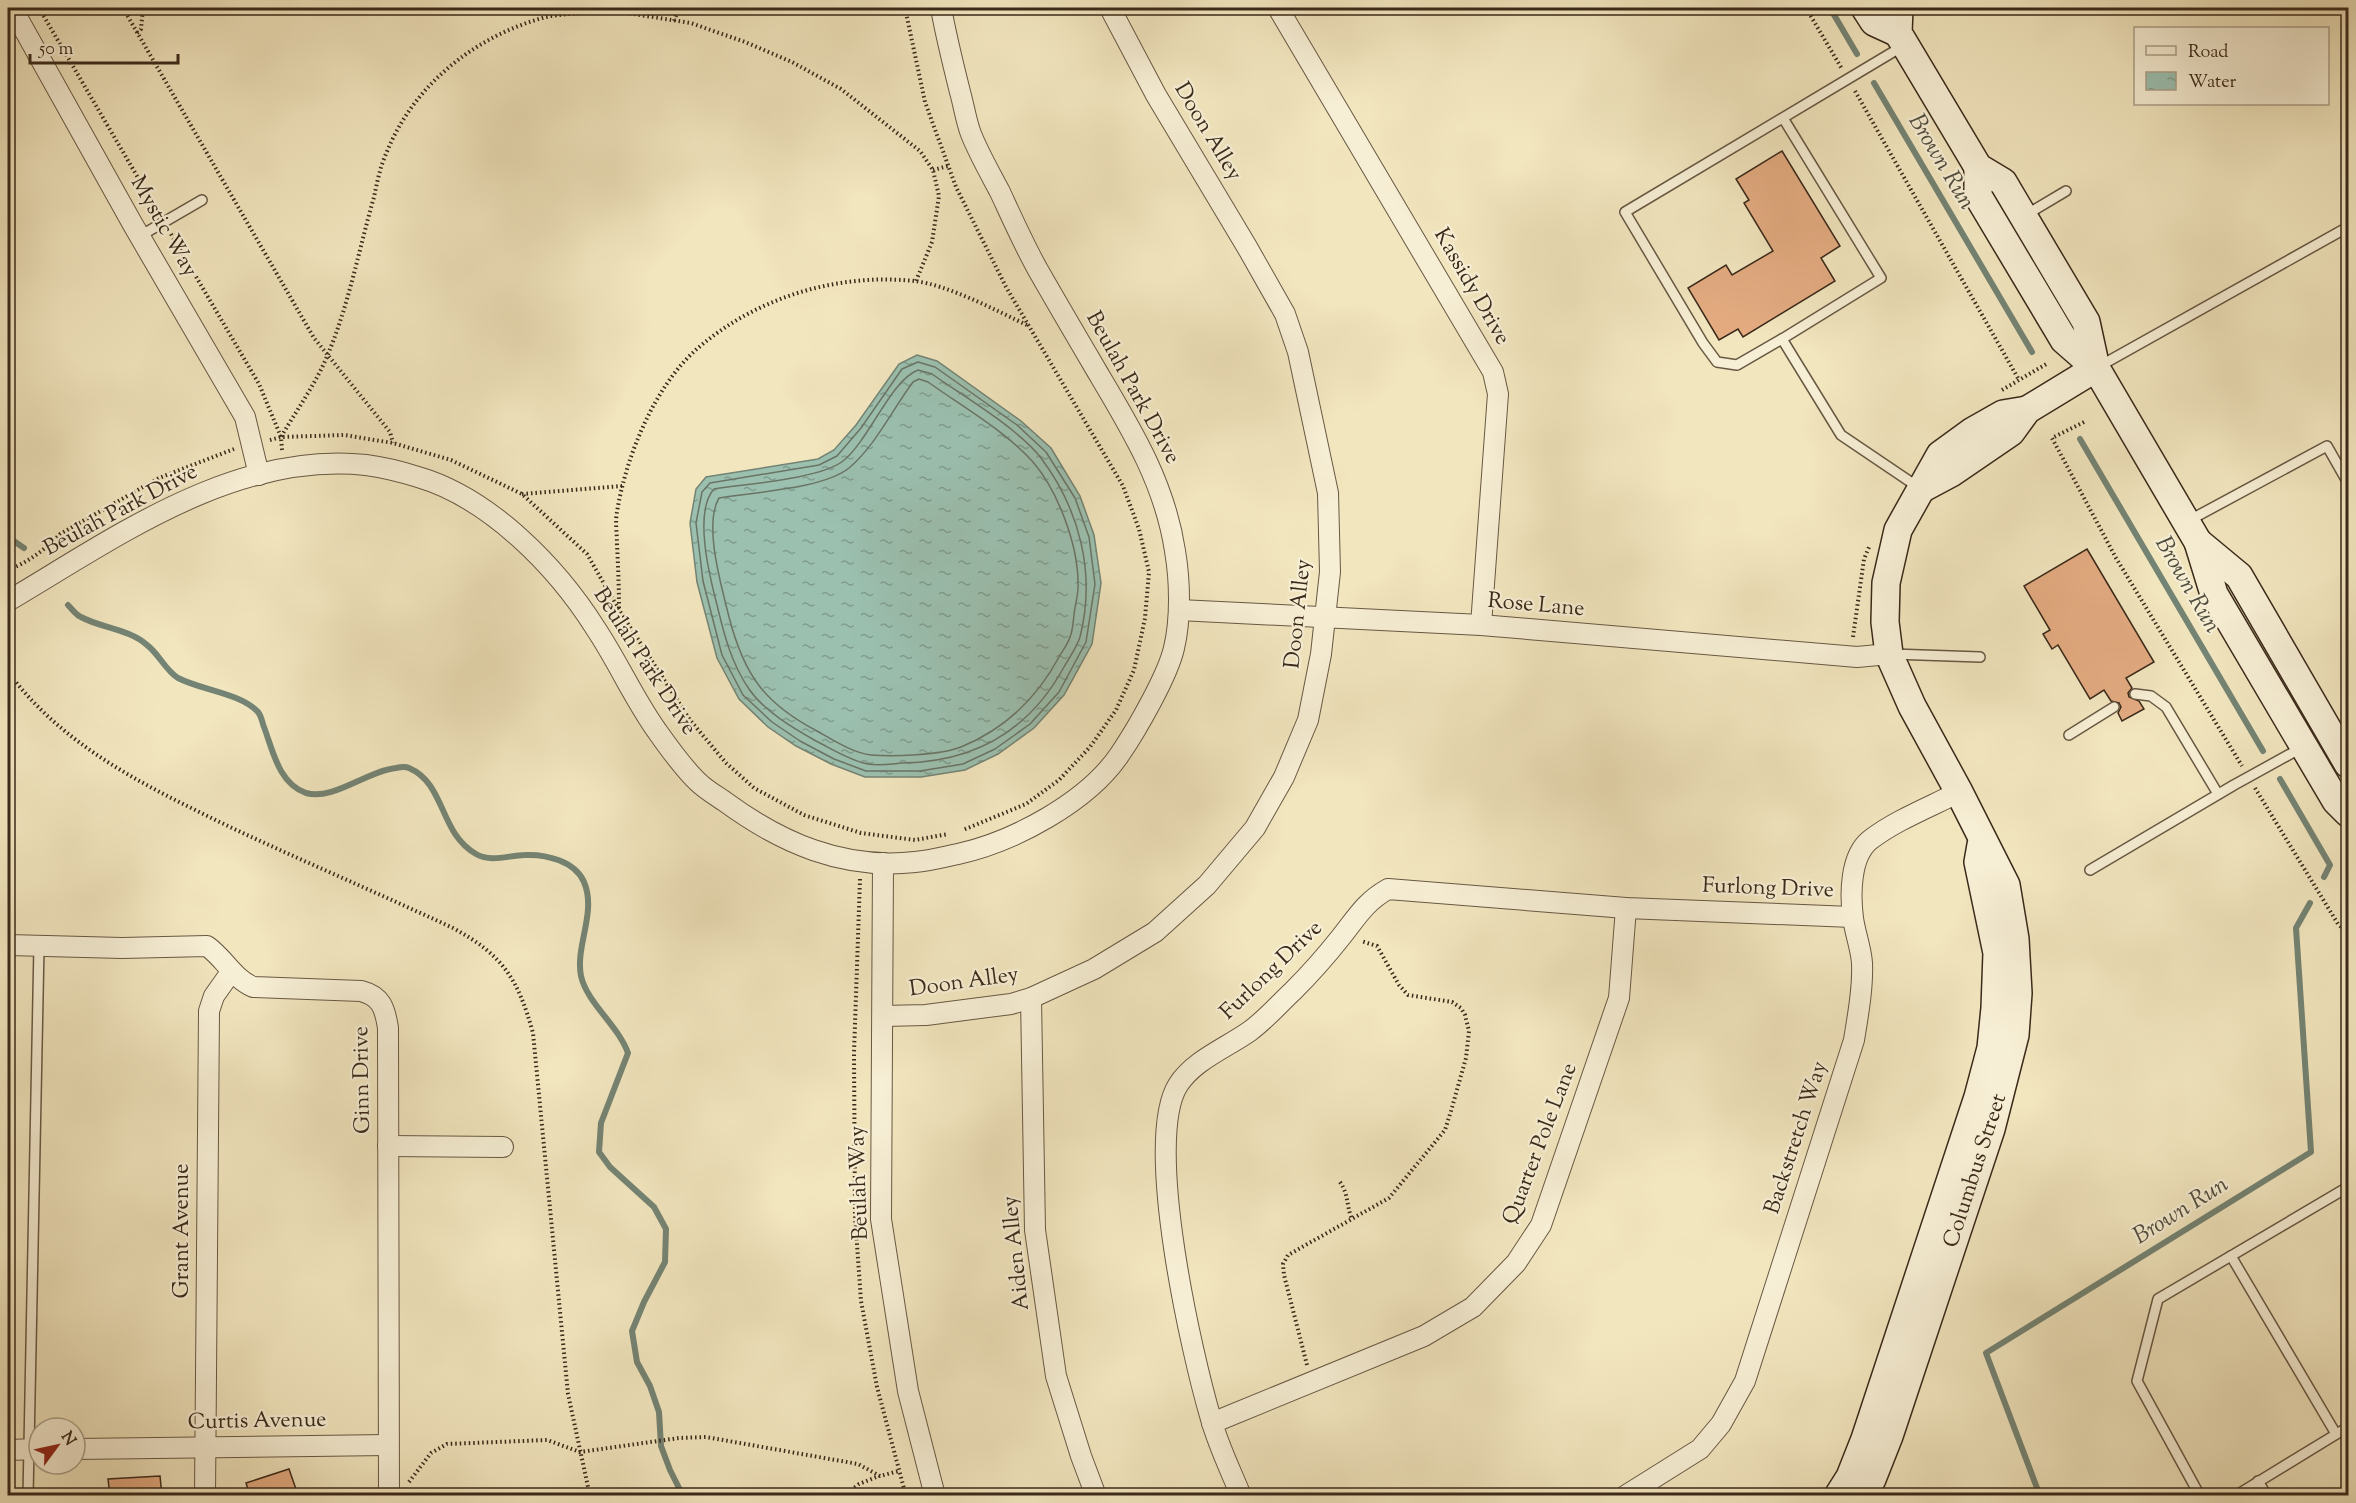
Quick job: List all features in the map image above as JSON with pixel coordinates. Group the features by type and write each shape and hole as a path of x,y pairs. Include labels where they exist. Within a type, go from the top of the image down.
{"street":[{"name":"Mystic Way","path":"12,8 245,417 259,475"},
{"name":"Beulah Park Drive","path":"8,601 140,523 211,488 283,469 326,464 370,465 421,478 453,491 481,507 506,526 562,581 596,628 656,730 699,783 745,817 781,839 847,860 884,863 915,862 966,853 1015,836 1052,815 1083,792 1117,759 1140,721 1171,659 1179,610 1176,554 1159,485 1139,441 1034,264 971,133 947,42 941,8"},
{"name":"Doon Alley","path":"883,1016 926,1014 1011,1004 1031,998 1094,969 1155,932 1207,885 1255,828 1284,777 1308,720 1321,654 1330,572 1328,493 1299,352 1285,314 1156,95 1110,8"},
{"name":"Kassidy Drive","path":"1278,8 1493,372 1498,394 1481,625"},
{"path":"1865,8 1874,22 1901,29 1978,167 1978,196 2064,340 2096,368"},
{"path":"1978,167 2003,182 2086,322 2096,368 2192,532 2214,594 2336,801 2349,813"},
{"path":"1921,489 1951,473 2011,432 2027,410 2096,368"},
{"name":"Columbus Street","path":"1863,1496 1889,1436 1991,1130 2015,1035 2018,993 2015,939 2006,885 1912,706 1889,654 1885,622 1886,583 1898,530 1921,489"},
{"path":"2192,532 2239,576 2349,764"},
{"name":"Rose Lane","path":"1179,610 1481,625 1857,657 1889,654"},
{"name":"Backstretch Way","path":"1625,1496 1700,1449 1721,1424 1745,1381 1854,1040 1860,1007 1862,961 1852,916 1853,875 1857,857 1869,841 1959,792"},
{"name":"Columbus Street","path":"1838,1496 1850,1477 1879,1397 1978,1097 1991,1048 1997,953 1978,862 1983,838"},
{"name":"Beulah Way","path":"884,863 881,1219 908,1391 935,1496"},
{"name":"Furlong Drive","path":"1241,1496 1212,1423 1193,1356 1174,1246 1165,1153 1169,1111 1176,1088 1188,1071 1251,1030 1314,970 1359,912 1376,896 1388,889 1626,908 1852,916"},
{"name":"Quarter Pole Lane","path":"1212,1423 1424,1336 1473,1307 1516,1263 1541,1225 1619,998 1626,908"},
{"name":"Ginn Drive","path":"8,945 207,946 217,953 231,972 242,982 253,987 361,991 373,994 381,1002 386,1013 388,1028 388,1445"},
{"name":"Grant Avenue","path":"205,1496 209,1011 214,996 231,972"},
{"name":"Aiden Alley","path":"1031,998 1035,1230 1056,1376 1096,1496"},
{"path":"388,1146 503,1147"},
{"path":"388,1445 389,1493"},
{"name":"Curtis Avenue","path":"87,1449 388,1445"},
{"path":"8,1450 27,1449"}],"lane":[{"path":"1783,118 1881,278 1737,365 1717,362 1625,212 1848,79 1901,29"},
{"path":"2023,216 2066,192"},
{"path":"140,236 202,200"},
{"path":"2096,368 2349,227"},
{"path":"1782,339 1841,435 1921,489"},
{"path":"2192,532 2327,446 2349,483"},
{"path":"1889,654 1980,657"},
{"path":"2135,694 2151,696 2166,707 2218,794"},
{"path":"2069,735 2114,707"},
{"path":"2090,870 2218,794 2303,747"},
{"path":"34,1416 39,946"},
{"path":"2200,1496 2137,1381 2158,1299 2349,1187"},
{"path":"2231,1256 2336,1434"},
{"path":"2235,1496 2349,1427"},
{"path":"28,1496 31,1476"},
{"path":"2259,1481 2267,1496"}],"path":[{"path":"123,8 314,338 390,432 393,443"},
{"path":"137,33 141,29 143,8"},
{"path":"581,8 591,12"},
{"path":"674,21 677,13 696,8"},
{"path":"8,570 49,547 60,534 159,478 202,460 281,437 344,435 393,443 451,460 522,494 587,554 619,610 690,720 726,763 754,788 804,815 861,833 915,840 957,833 1026,804 1059,780 1090,747 1116,710 1134,670 1145,618 1149,572 1139,529 1123,486 1001,277 956,187 925,102 905,8"},
{"path":"1806,8 2019,380"},
{"path":"283,469 281,437 328,356 386,154 403,121 421,95 446,68 471,50 517,26 548,17 591,12 627,13 691,23 792,62 841,89 920,151 933,170 939,196 933,242 916,281"},
{"path":"933,170 948,166"},
{"path":"619,610 616,514 626,468 644,424 666,385 698,348 737,320 776,299 821,287 865,280 916,281 980,303 1029,326"},
{"path":"2084,422 2052,438 2116,558 2337,924 2349,933"},
{"path":"522,494 622,486"},
{"path":"8,681 15,681"},
{"path":"1312,1383 1283,1264 1288,1255 1389,1198 1445,1130 1466,1058 1469,1031 1461,1008 1452,1002 1408,994 1399,985 1377,946 1343,935"},
{"path":"1340,1182 1348,1193 1348,1210 1352,1219"},
{"path":"389,1493 406,1485 431,1453 447,1444 547,1440 580,1452 679,1438 706,1437 858,1464 880,1476"},
{"path":"844,1496 859,1484 899,1471"}],"water":[{"path":"917,355 937,361 1021,421 1051,448 1080,496 1094,535 1101,583 1092,644 1064,695 1034,728 998,754 965,770 921,777 865,777 831,764 796,746 768,727 739,699 717,658 697,582 690,523 696,489 706,477 818,459 834,450 856,425 899,364"}],"building":[{"path":"1782,151 1840,246 1821,258 1835,281 1743,337 1738,329 1719,340 1688,288 1726,265 1732,275 1773,251 1744,203 1749,200 1736,179"},
{"path":"2087,549 2154,662 2126,678 2132,688 2128,693 2129,697 2139,701 2144,709 2122,721 2118,713 2121,707 2119,703 2111,701 2104,690 2090,699 2058,645 2052,649 2043,634 2050,630 2024,586"},
{"path":"289,1469 297,1492 287,1496 250,1496 246,1483"},
{"path":"160,1476 162,1496 110,1496 108,1479"}],"waterway":[{"name":"Brown Run","path":"1830,8 1857,54"},
{"name":"Brown Run","path":"1874,83 2032,352"},
{"name":"Brown Run","path":"2080,439 2263,751"},
{"path":"8,537 24,548"},
{"path":"68,605 81,617 140,640 178,678 240,700 257,711 278,766 297,789 306,793 327,793 385,770 407,767 421,775 430,785 455,834 476,854 488,858 542,856 559,860 580,875 587,893 588,905 581,953 581,976 589,995 617,1033 628,1053 601,1123 599,1152 610,1167 654,1207 666,1229 665,1262 632,1331 637,1362 650,1386 659,1412 661,1446 683,1496"},
{"name":"Brown Run","path":"2280,779 2330,865 2324,877"},
{"name":"Brown Run","path":"2040,1496 1986,1353 2311,1152 2296,928 2310,903"}]}
